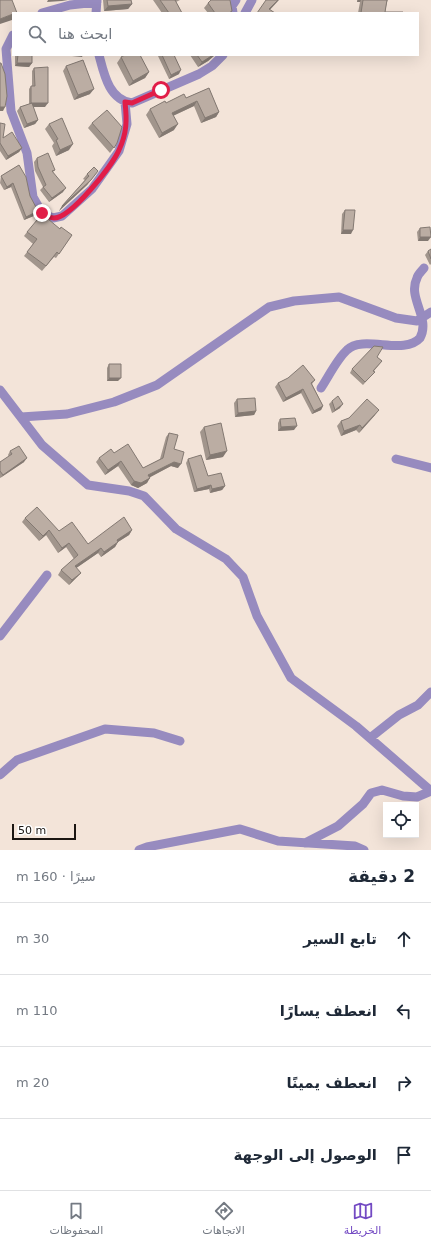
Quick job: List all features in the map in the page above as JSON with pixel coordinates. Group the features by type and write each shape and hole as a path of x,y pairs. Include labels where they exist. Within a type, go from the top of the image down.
{"street":[{"path":"233,12 232,6 236,0"},
{"path":"246,12 252,0"},
{"path":"46,12 70,5 97,1 96,12"},
{"path":"12,37 6,49 11,111 27,153 33,198 42,213 53,218 62,216 97,182 119,151 127,124 125,102"},
{"path":"99,56 108,84 117,96 125,102 132,103 161,90 181,84 212,66 222,56"},
{"path":"321,388 347,349 357,345 406,345 420,339 427,326 428,314 416,292 416,278 424,268"},
{"path":"21,417 67,414 114,402 157,385 269,307 294,301 339,297 396,318 417,321 428,314"},
{"path":"0,390 42,445 88,485 129,491 144,496 176,529 226,559 243,577 257,616 291,678 370,738 431,791 417,798 382,790 371,793 363,804 338,826 306,843"},
{"path":"396,459 431,468"},
{"path":"0,636 47,574"},
{"path":"370,738 399,715 418,705 431,692"},
{"path":"0,775 17,760 105,729 154,733 180,741"},
{"path":"139,850 147,847 240,829 278,841 355,846 364,850"}],"building":[{"path":"0,0 12,0 17,12 12,12 12,14 0,19"},
{"path":"107,0 131,0 132,4 108,6"},
{"path":"160,0 175,0 181,12 168,12"},
{"path":"211,0 230,0 232,11 214,12 208,3"},
{"path":"266,0 278,0 269,9 274,12 258,12"},
{"path":"363,0 387,0 385,12 361,12"},
{"path":"18,56 32,56 32,63 17,63"},
{"path":"141,56 149,72 133,81 121,57"},
{"path":"162,56 174,56 181,70 171,75"},
{"path":"198,56 211,56 202,62"},
{"path":"83,60 94,89 78,95 66,66"},
{"path":"0,63 5,74 7,96 5,107 0,107"},
{"path":"48,67 48,103 31,103 31,86 35,86 34,68"},
{"path":"209,88 219,112 205,118 197,101 172,113 178,124 162,133 150,109 165,101 166,103 184,94 186,98"},
{"path":"32,103 38,120 27,124 20,107"},
{"path":"107,110 122,127 114,148 92,123"},
{"path":"62,118 73,144 60,150 56,140 58,139 49,124"},
{"path":"0,123 5,124 3,138 12,132 22,148 8,156 0,143"},
{"path":"48,153 55,170 52,171 66,188 52,198 43,187 46,185 38,167 37,158"},
{"path":"19,165 26,177 30,196 38,211 26,217 13,183 7,187 1,176"},
{"path":"94,167 98,171 91,180 62,206 89,176 87,174"},
{"path":"345,210 355,210 353,230 343,230"},
{"path":"42,214 60,229 61,227 72,235 59,254 57,252 46,266 27,252 37,239 27,232"},
{"path":"430,227 431,237 420,237 420,228"},
{"path":"431,249 431,259 428,251"},
{"path":"374,346 383,347 377,357 382,361 373,371 375,372 365,382 352,369"},
{"path":"109,364 121,364 121,378 109,378"},
{"path":"303,365 315,380 311,383 323,406 314,411 303,389 286,398 278,383 288,378"},
{"path":"338,396 343,404 335,410 332,401"},
{"path":"255,398 256,411 238,413 237,399"},
{"path":"367,399 379,410 362,428 360,425 344,431 341,421 349,418"},
{"path":"295,418 297,426 281,427 280,419"},
{"path":"221,423 227,451 210,455 204,427"},
{"path":"169,433 178,435 174,449 184,452 181,464 174,462 148,475 150,478 141,483 134,481 121,461 108,470 99,458 111,449 114,453 128,444 143,468 163,458"},
{"path":"19,446 27,458 3,475 0,471 0,462 12,454 10,451"},
{"path":"201,455 208,476 221,473 225,486 212,489 211,485 197,489 188,459"},
{"path":"37,507 59,531 72,522 88,544 124,517 132,530 117,540 118,542 104,552 101,548 75,566 81,573 72,580 61,570 78,555 69,543 62,548 49,530 43,536 25,518"}],"route":[{"path":"42,213 53,218 62,216 92,189 119,151 127,124 125,102 132,103 161,90"}]}
